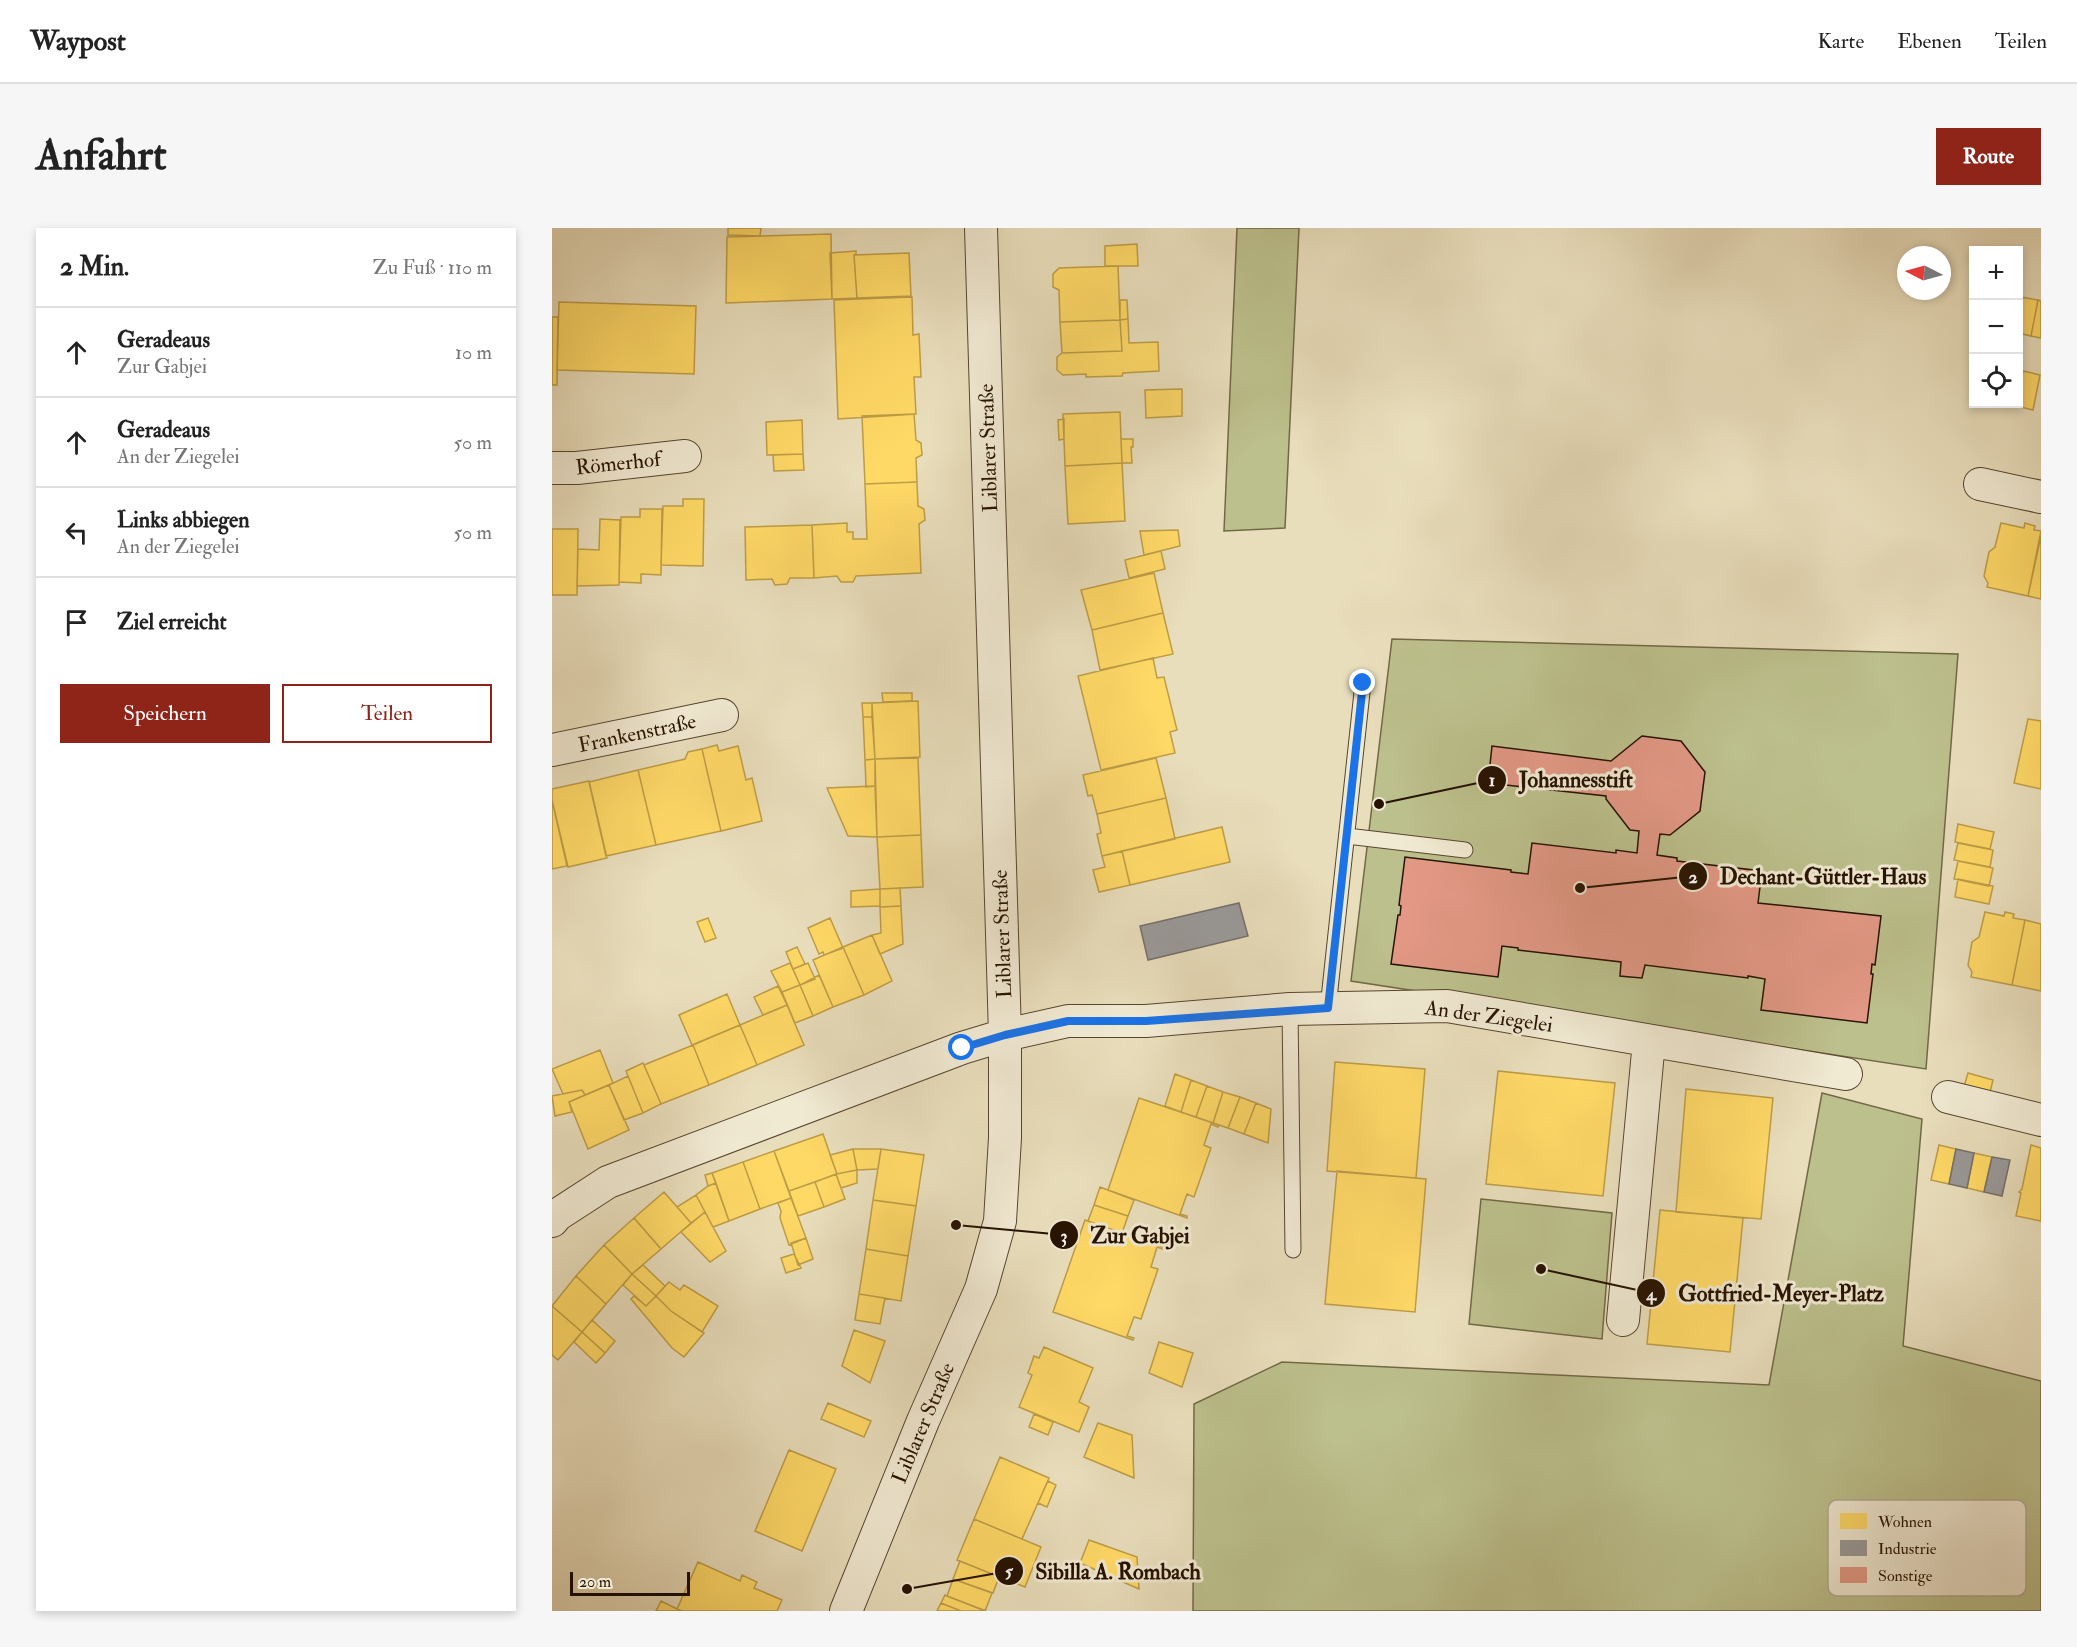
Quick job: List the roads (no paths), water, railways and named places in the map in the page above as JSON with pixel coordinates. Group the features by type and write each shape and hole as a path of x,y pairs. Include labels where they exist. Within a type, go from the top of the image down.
{"street":[{"name":"Liblarer Straße","path":"846,1611 923,1421 981,1289 1000,1221 1005,1138 1005,1035 981,228"},
{"name":"Römerhof","path":"552,468 577,468 685,456"},
{"path":"1980,484 2041,497"},
{"name":"Frankenstraße","path":"552,750 722,715"},
{"name":"An der Ziegelei","path":"554,1217 608,1182 962,1048 1005,1035 1068,1021 1146,1021 1290,1009 1447,1006 1846,1074"},
{"path":"1623,1320 1649,1041"},
{"path":"1948,1096 2041,1120"}],"lane":[{"path":"1328,1008 1363,683"},
{"path":"1347,836 1465,850"},
{"path":"1290,1009 1293,1250"}],"place":[{"name":"Johannesstift","path":"1379,804"},
{"name":"Dechant-Güttler-Haus","path":"1580,888"},
{"name":"Zur Gabjei","path":"956,1225"},
{"name":"Gottfried-Meyer-Platz","path":"1541,1269"},
{"name":"Sibilla A. Rombach","path":"907,1589"}]}
